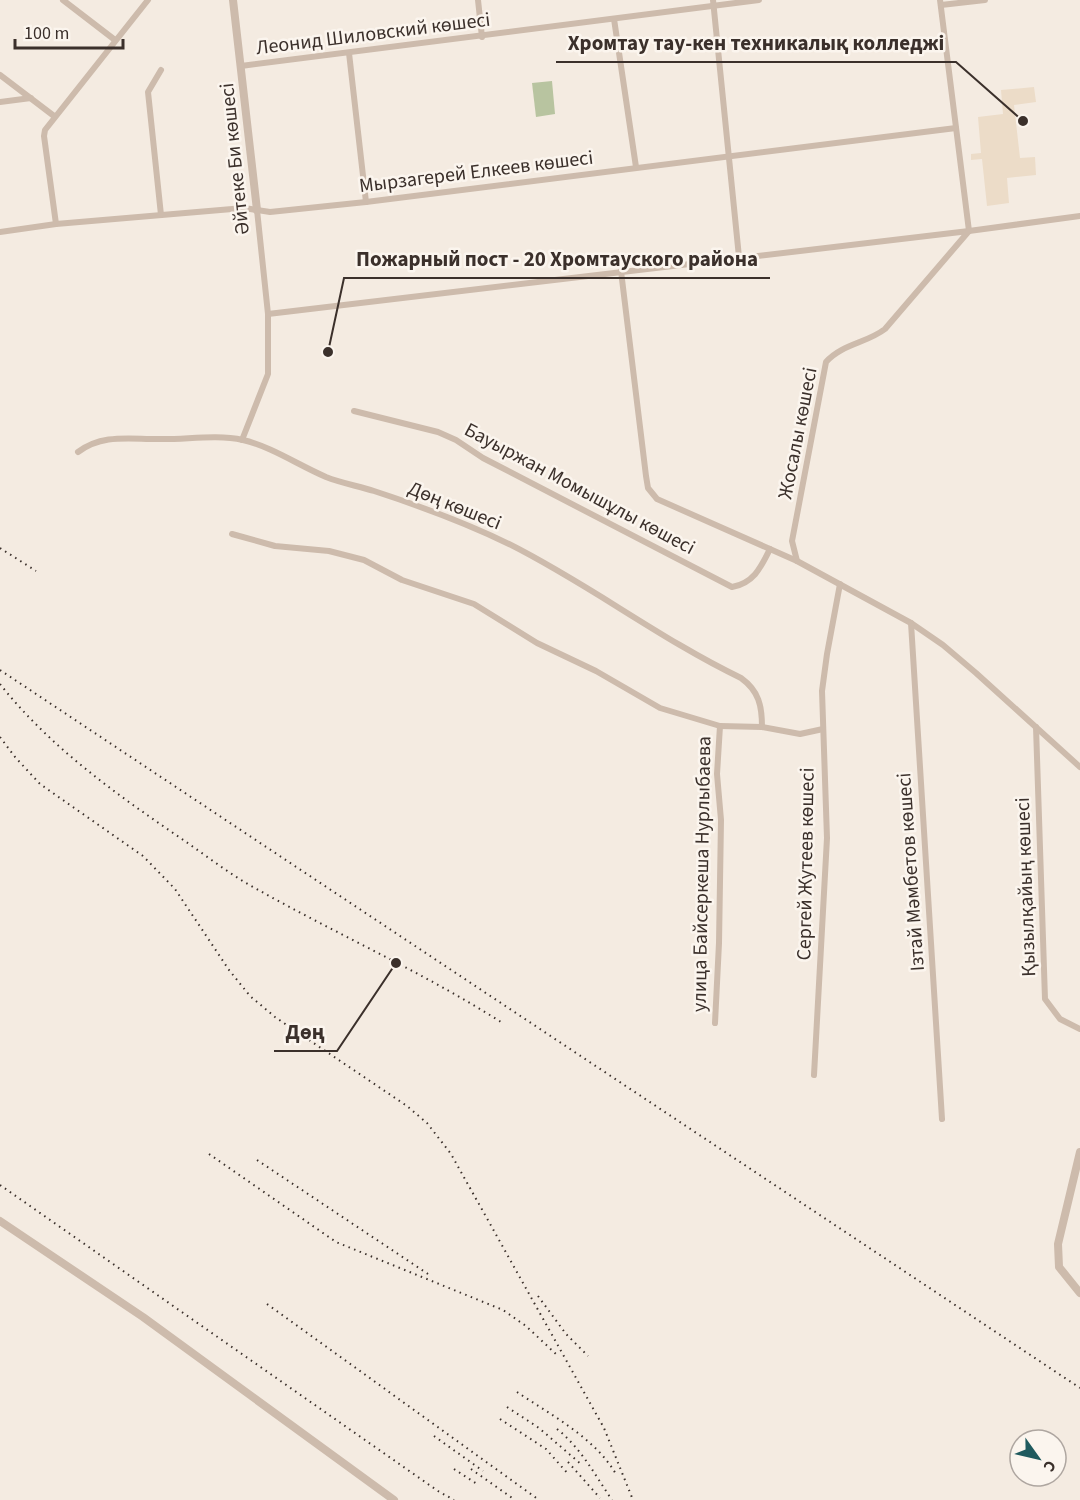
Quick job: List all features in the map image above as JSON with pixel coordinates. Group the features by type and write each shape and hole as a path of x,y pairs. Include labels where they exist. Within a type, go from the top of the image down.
{"street":[{"path":"63,0 115,40"},
{"path":"56,224 44,136 48,124 148,0"},
{"name":"Әйтеке Би көшесі","path":"233,0 268,314 268,374 242,440"},
{"path":"478,0 482,37"},
{"name":"Леонид Шиловский көшесі","path":"241,66 482,37 713,3 759,0"},
{"path":"969,231 940,2 986,0"},
{"path":"713,3 739,257"},
{"path":"614,19 636,167"},
{"path":"349,53 366,202"},
{"path":"161,70 148,92 161,215"},
{"path":"0,75 54,116"},
{"path":"0,102 31,98"},
{"name":"Мырзагерей Елкеев көшесі","path":"0,232 56,224 244,208 270,212 366,202 956,128"},
{"path":"268,314 1080,216"},
{"name":"Жосалы көшесі","path":"797,561 792,541 826,362 837,352 871,339 885,329 969,231"},
{"path":"621,271 648,488 657,499 797,561 911,623 943,645 1080,767"},
{"name":"Бауыржан Момышұлы көшесі","path":"354,411 447,436 483,458 732,587 744,584 753,577 770,549"},
{"name":"Дөң көшесі","path":"78,452 102,439 242,440 275,452 326,477 386,495 456,521 546,564 653,630 748,683 759,698 762,727"},
{"path":"232,534 275,546 329,551 364,560 402,580 474,604 537,643 597,671 660,708 720,726 762,727 800,734 823,729"},
{"name":"Сергей Жутеев көшесі","path":"814,1075 827,838 823,681 840,584"},
{"name":"Ізтай Мәмбетов көшесі","path":"911,623 942,1119"},
{"name":"улица Байсеркеша Нурлыбаева","path":"715,1023 719,943 718,876 721,820 717,774 720,726"},
{"name":"Қызылқайың көшесі","path":"1036,727 1045,999 1060,1019 1080,1029"},
{"path":"1080,1152 1058,1244 1059,1267 1080,1293"},
{"path":"0,1221 143,1317 394,1500"}],"green space":[{"path":"552,81 555,114 536,117 532,83"}],"shaded area":[{"path":"1034,87 1036,102 1014,105 1020,158 1035,157 1036,175 1007,178 1009,203 987,206 982,159 971,160 971,154 981,153 978,117 1003,114 1001,90"}],"railway":[{"path":"0,548 36,571"},
{"path":"0,670 1080,1388"},
{"path":"0,684 39,728 83,767 229,872 278,901 438,985 501,1022"},
{"path":"0,737 40,784 143,856 175,889 229,970 250,996 275,1017 407,1106 427,1123 451,1154 604,1428 633,1500"},
{"path":"209,1154 336,1242 503,1310 526,1326 557,1355"},
{"path":"257,1160 431,1276"},
{"path":"0,1185 454,1500"},
{"path":"538,1296 566,1334 588,1356"},
{"path":"267,1304 539,1500"},
{"path":"517,1392 586,1439 598,1450 617,1476"},
{"path":"507,1407 539,1428 582,1465"},
{"path":"500,1419 546,1449 569,1475"},
{"path":"557,1429 580,1453 612,1500"},
{"path":"434,1436 483,1471"},
{"path":"568,1462 600,1498"},
{"path":"454,1469 477,1484"},
{"path":"471,1469 515,1500"}],"place":[{"name":"Хромтау тау-кен техникалық колледжі","path":"1023,121"},
{"name":"Пожарный пост - 20 Хромтауского района","path":"328,352"},
{"name":"Дөң","path":"396,963"}]}
